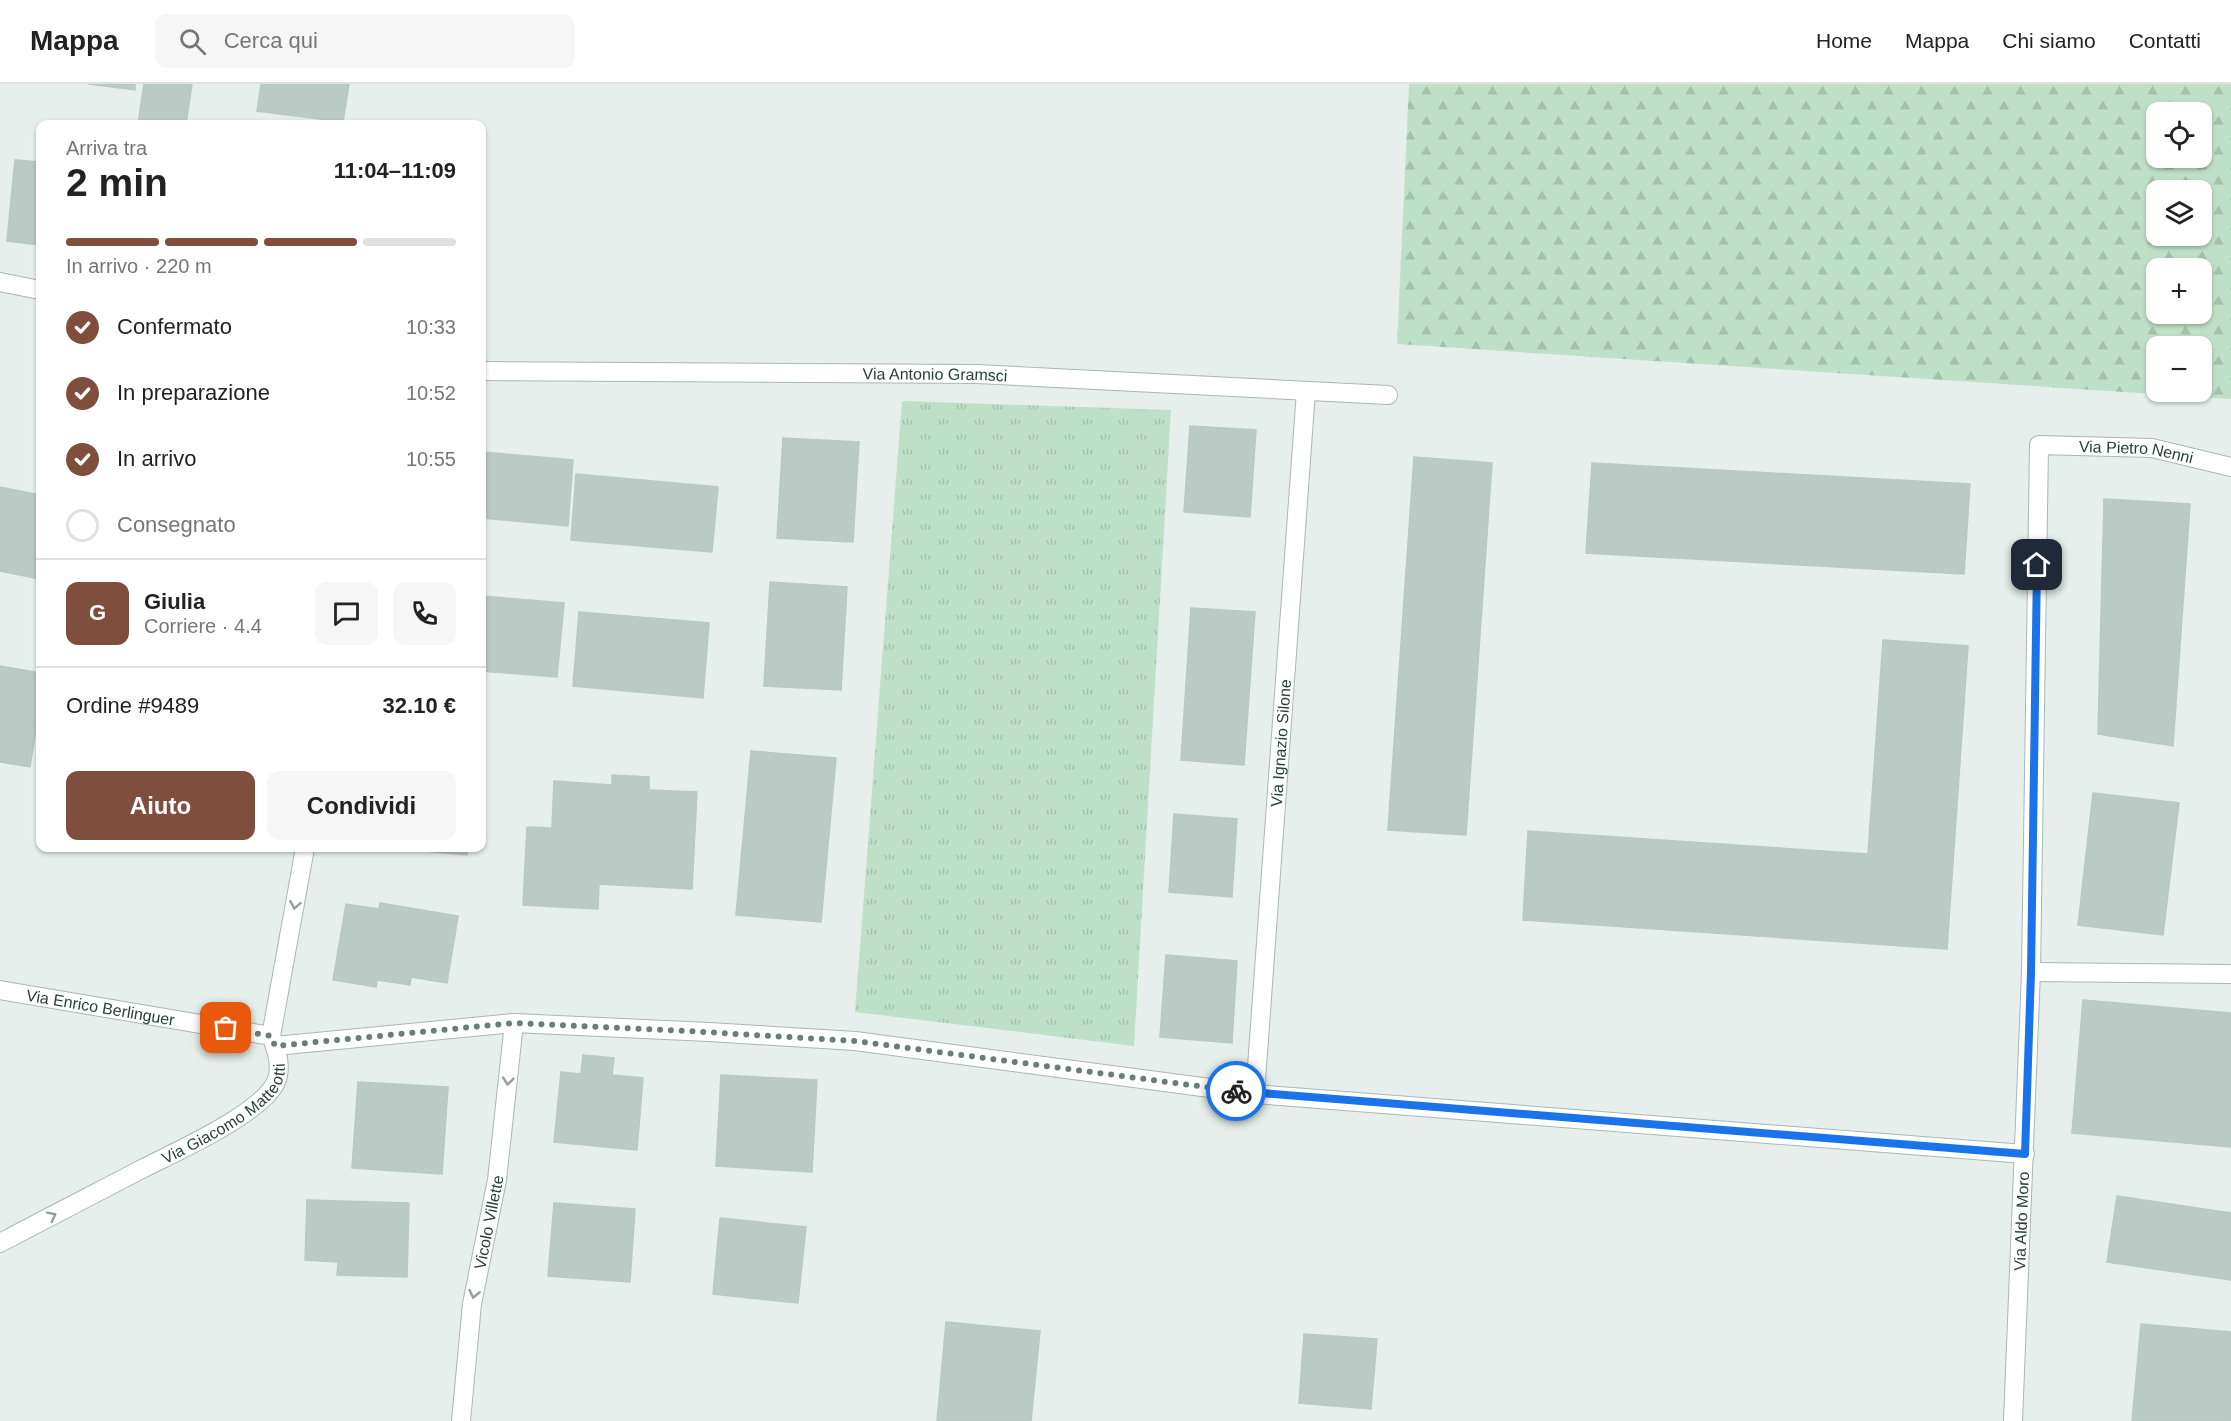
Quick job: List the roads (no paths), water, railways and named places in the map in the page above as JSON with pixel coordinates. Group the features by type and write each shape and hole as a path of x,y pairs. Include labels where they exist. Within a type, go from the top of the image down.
{"street":[{"path":"0,282 36,289"},
{"name":"Via Antonio Gramsci","path":"486,371 977,374 1388,395"},
{"name":"Via Ignazio Silone","path":"1256,1094 1306,391"},
{"name":"Via Pietro Nenni","path":"2039,445 2152,448 2231,467"},
{"name":"Via Aldo Moro","path":"2013,1421 2031,972 2039,445"},
{"name":"Via Giacomo Matteotti","path":"0,1243 219,1129 268,1094 276,1083 279,1060 273,1041 304,852"},
{"path":"2031,972 2231,974"},
{"name":"Via Enrico Berlinguer","path":"0,990 273,1041 514,1023 855,1041 1256,1094 2025,1154"},
{"name":"Vicolo Villette","path":"460,1421 472,1304 496,1180 514,1023"}]}
